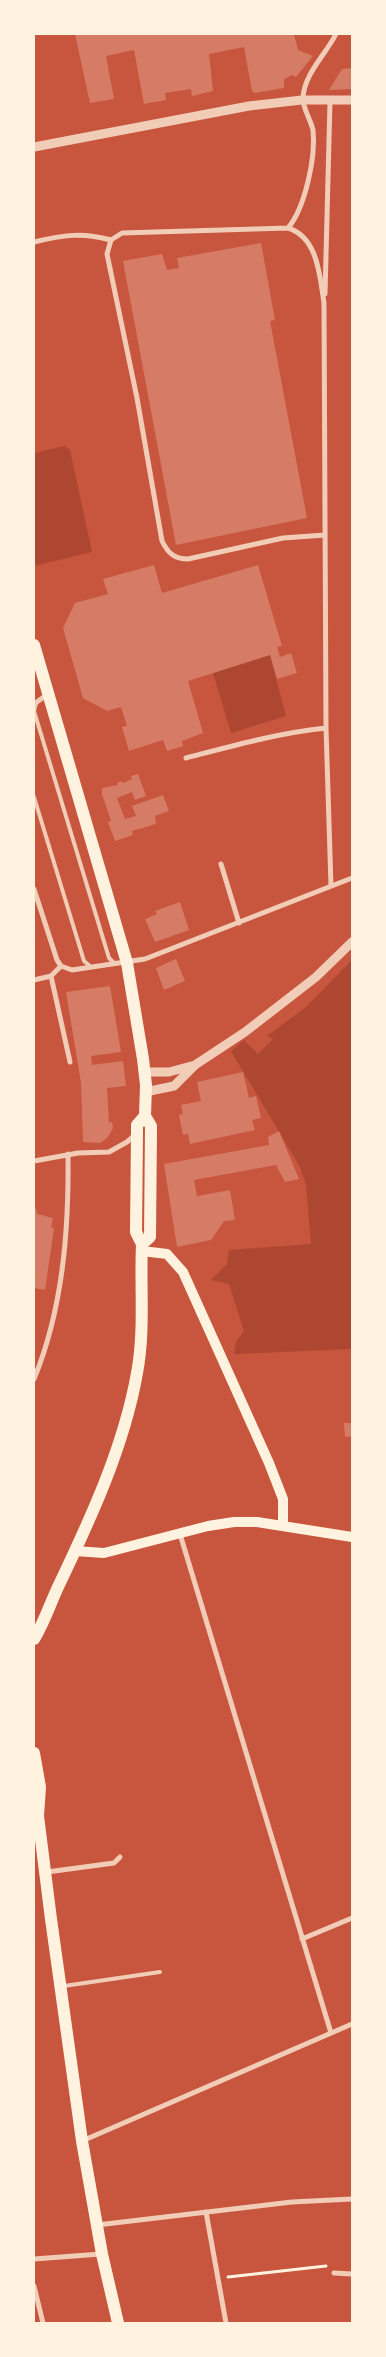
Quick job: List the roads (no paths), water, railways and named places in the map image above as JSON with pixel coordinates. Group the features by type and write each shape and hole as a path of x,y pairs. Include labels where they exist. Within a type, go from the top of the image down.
{"main road":[{"path":"34,645 121,963 145,1083 145,1116 151,1126 150,1237 142,1248"},
{"path":"34,1649 36,1632 75,1551 104,1483 126,1420 137,1373 141,1341 142,1248 136,1232 137,1126 145,1116"},
{"path":"142,1248 167,1254 183,1272 270,1463 283,1499 283,1526"},
{"path":"75,1551 104,1553 234,1522 283,1526 352,1536"},
{"path":"34,1752 40,1787 38,1816"},
{"path":"34,1804 38,1816 46,1872 82,2141 96,2225 118,2323"}],"street":[{"path":"288,228 296,217 306,188 313,147 311,122 302,100 309,78 336,34"},
{"path":"34,148 249,106 302,100 330,102 352,100"},
{"path":"330,102 324,303 324,464 326,728 331,886"},
{"path":"324,303 316,261 311,249 295,231 288,228 122,233 111,240 107,254 137,398 162,541 168,552 173,556 188,559 283,538 325,535"},
{"path":"34,242 86,234 111,240"},
{"path":"35,703 48,694"},
{"path":"186,758 241,744 326,728"},
{"path":"221,864 239,922"},
{"path":"34,889 57,960 61,966 72,970 145,960 352,878"},
{"path":"145,1083 174,1086 195,1065 245,1032 316,977 352,942"},
{"path":"34,980 51,976 61,966"},
{"path":"51,976 70,1062"},
{"path":"145,1083 169,1072 195,1065"},
{"path":"34,1160 68,1154 109,1152 127,1142 137,1132"},
{"path":"34,1379 47,1344 56,1304 69,1206 68,1154"},
{"path":"180,1534 331,2033"},
{"path":"46,1872 114,1863 120,1857"},
{"path":"302,1939 352,1918"},
{"path":"82,2141 352,2024"},
{"path":"96,2225 292,2202 352,2199"},
{"path":"206,2212 226,2323"},
{"path":"34,2259 102,2254"},
{"path":"334,2273 352,2274"},
{"path":"34,2286 43,2323"}],"lane":[{"path":"35,703 34,711 108,958 121,963"},
{"path":"34,797 84,961 93,968"},
{"path":"61,1987 160,1972"}]}
